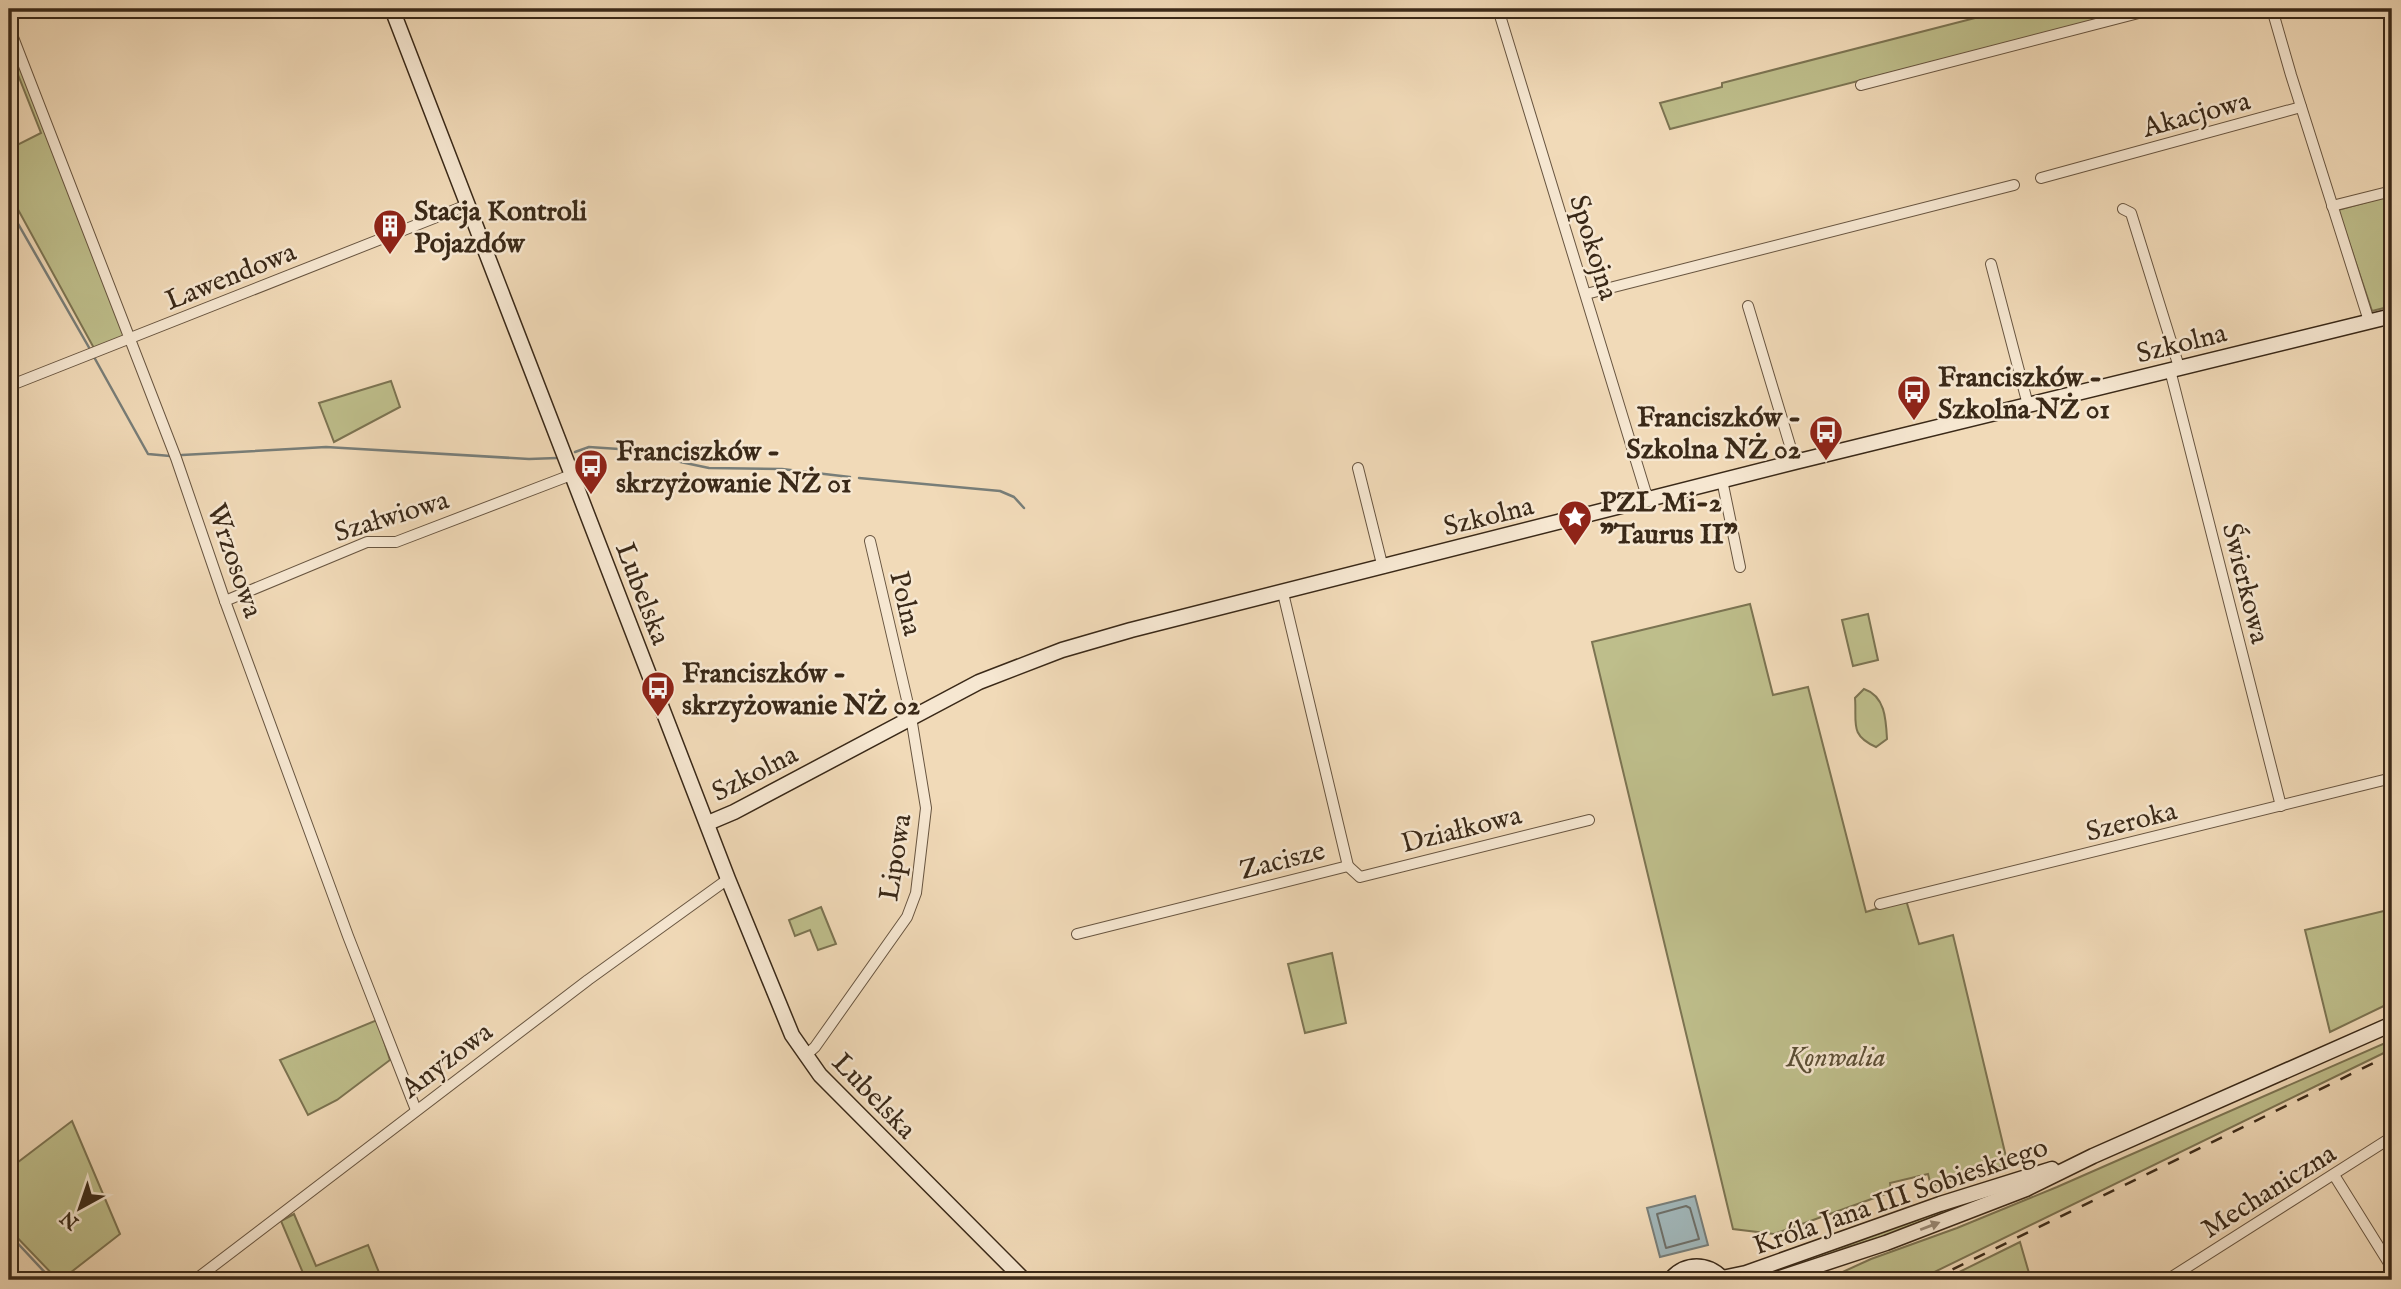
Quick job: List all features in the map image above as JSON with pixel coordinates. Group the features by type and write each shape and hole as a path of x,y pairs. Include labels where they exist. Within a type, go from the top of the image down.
{"main road":[{"name":"Lubelska","path":"392,9 728,879 792,1035 805,1056 865,1122 1024,1280"},
{"name":"Szkolna","path":"708,823 734,812 986,679 1062,650 1131,630 1722,480 2392,316"},
{"name":"Króla Jana III Sobieskiego","path":"1774,1280 1876,1247 2049,1179 2093,1156 2392,1024"},
{"name":"Króla Jana III Sobieskiego","path":"1723,1279 1934,1206 2093,1156"},
{"path":"1670,1280 1679,1271 1692,1267 1706,1268 1723,1279"}],"street":[{"name":"Spokojna","path":"1498,9 1648,499"},
{"path":"1861,85 2154,9"},
{"path":"2272,9 2370,321"},
{"name":"Wrzosowa","path":"9,27 176,458 225,601 416,1110"},
{"name":"Akacjowa","path":"2041,178 2301,107"},
{"path":"1586,294 2014,185"},
{"path":"2332,206 2392,191"},
{"name":"Lawendowa","path":"9,386 467,205"},
{"name":"Świerkowa","path":"2123,209 2132,213 2175,368 2281,806"},
{"path":"1991,264 2028,405"},
{"path":"1748,306 1795,462"},
{"path":"1358,468 1383,568"},
{"name":"Szałwiowa","path":"225,601 367,542 397,542 571,475"},
{"path":"1722,480 1740,567"},
{"name":"Polna","path":"870,541 911,717"},
{"name":"Zacisze","path":"1077,934 1348,866 1283,593"},
{"name":"Lipowa","path":"805,1056 815,1047 902,925 914,901 926,808 911,717"},
{"name":"Szeroka","path":"1880,904 2392,778"},
{"name":"Działkowa","path":"1348,866 1360,877 1589,820"},
{"name":"Anyżowa","path":"195,1280 588,980 728,879"},
{"name":"Mechaniczna","path":"2167,1280 2392,1137"},
{"path":"2333,1175 2392,1268"}],"green space":[{"path":"2010,9 2140,9 1670,129 1660,103 1722,87 1722,83"},
{"path":"9,35 127,338 95,350 15,204 9,201 9,149 41,133 9,52"},
{"path":"2392,195 2392,306 2372,311 2338,210"},
{"path":"391,381 400,407 334,442 319,403"},
{"name":"Konwalia","path":"1750,604 1773,695 1808,687 1866,912 1906,900 1919,944 1953,935 2008,1165 1931,1186 1928,1174 1890,1183 1891,1192 1774,1234 1733,1229 1592,642"},
{"path":"1868,614 1878,660 1853,666 1842,620"},
{"path":"1864,689 1876,697 1885,716 1887,739 1876,747 1862,738 1856,727 1855,698"},
{"path":"821,907 836,944 818,950 810,930 795,936 789,920"},
{"path":"2392,909 2392,1002 2330,1032 2305,930"},
{"path":"1332,953 1346,1023 1305,1033 1288,964"},
{"path":"377,1020 390,1060 337,1100 308,1115 280,1060"},
{"path":"2392,1040 2392,1049 1918,1280 1825,1280 1871,1259 1957,1228 2057,1187"},
{"path":"72,1121 120,1234 58,1280 9,1229 9,1169"},
{"path":"2021,1183 1924,1224 1848,1247 1759,1280 1743,1280"},
{"path":"294,1214 316,1266 368,1245 382,1280 306,1280 281,1221"},
{"path":"2020,1242 2031,1280 1943,1280"}],"water":[{"path":"1695,1196 1708,1245 1660,1257 1647,1208"}],"waterway":[{"path":"9,208 91,351"},
{"path":"94,357 148,454 170,456"},
{"path":"182,455 326,447 529,459 557,458"},
{"path":"575,452 589,447 619,449 709,468 782,469 850,477"},
{"path":"859,478 1000,491 1014,497 1024,508"},
{"path":"9,1234 52,1280"}],"railway":[{"path":"1931,1280 2392,1054"}],"place":[{"name":"Stacja Kontroli Pojazdów","path":"390,256"},
{"name":"Franciszków - Szkolna NŻ 01","path":"1914,422"},
{"name":"Franciszków - Szkolna NŻ 02","path":"1826,462"},
{"name":"Franciszków - skrzyżowanie NŻ 01","path":"591,496"},
{"name":"PZL Mi-2 \"Taurus II\"","path":"1575,547"},
{"name":"Franciszków - skrzyżowanie NŻ 02","path":"658,718"}]}
